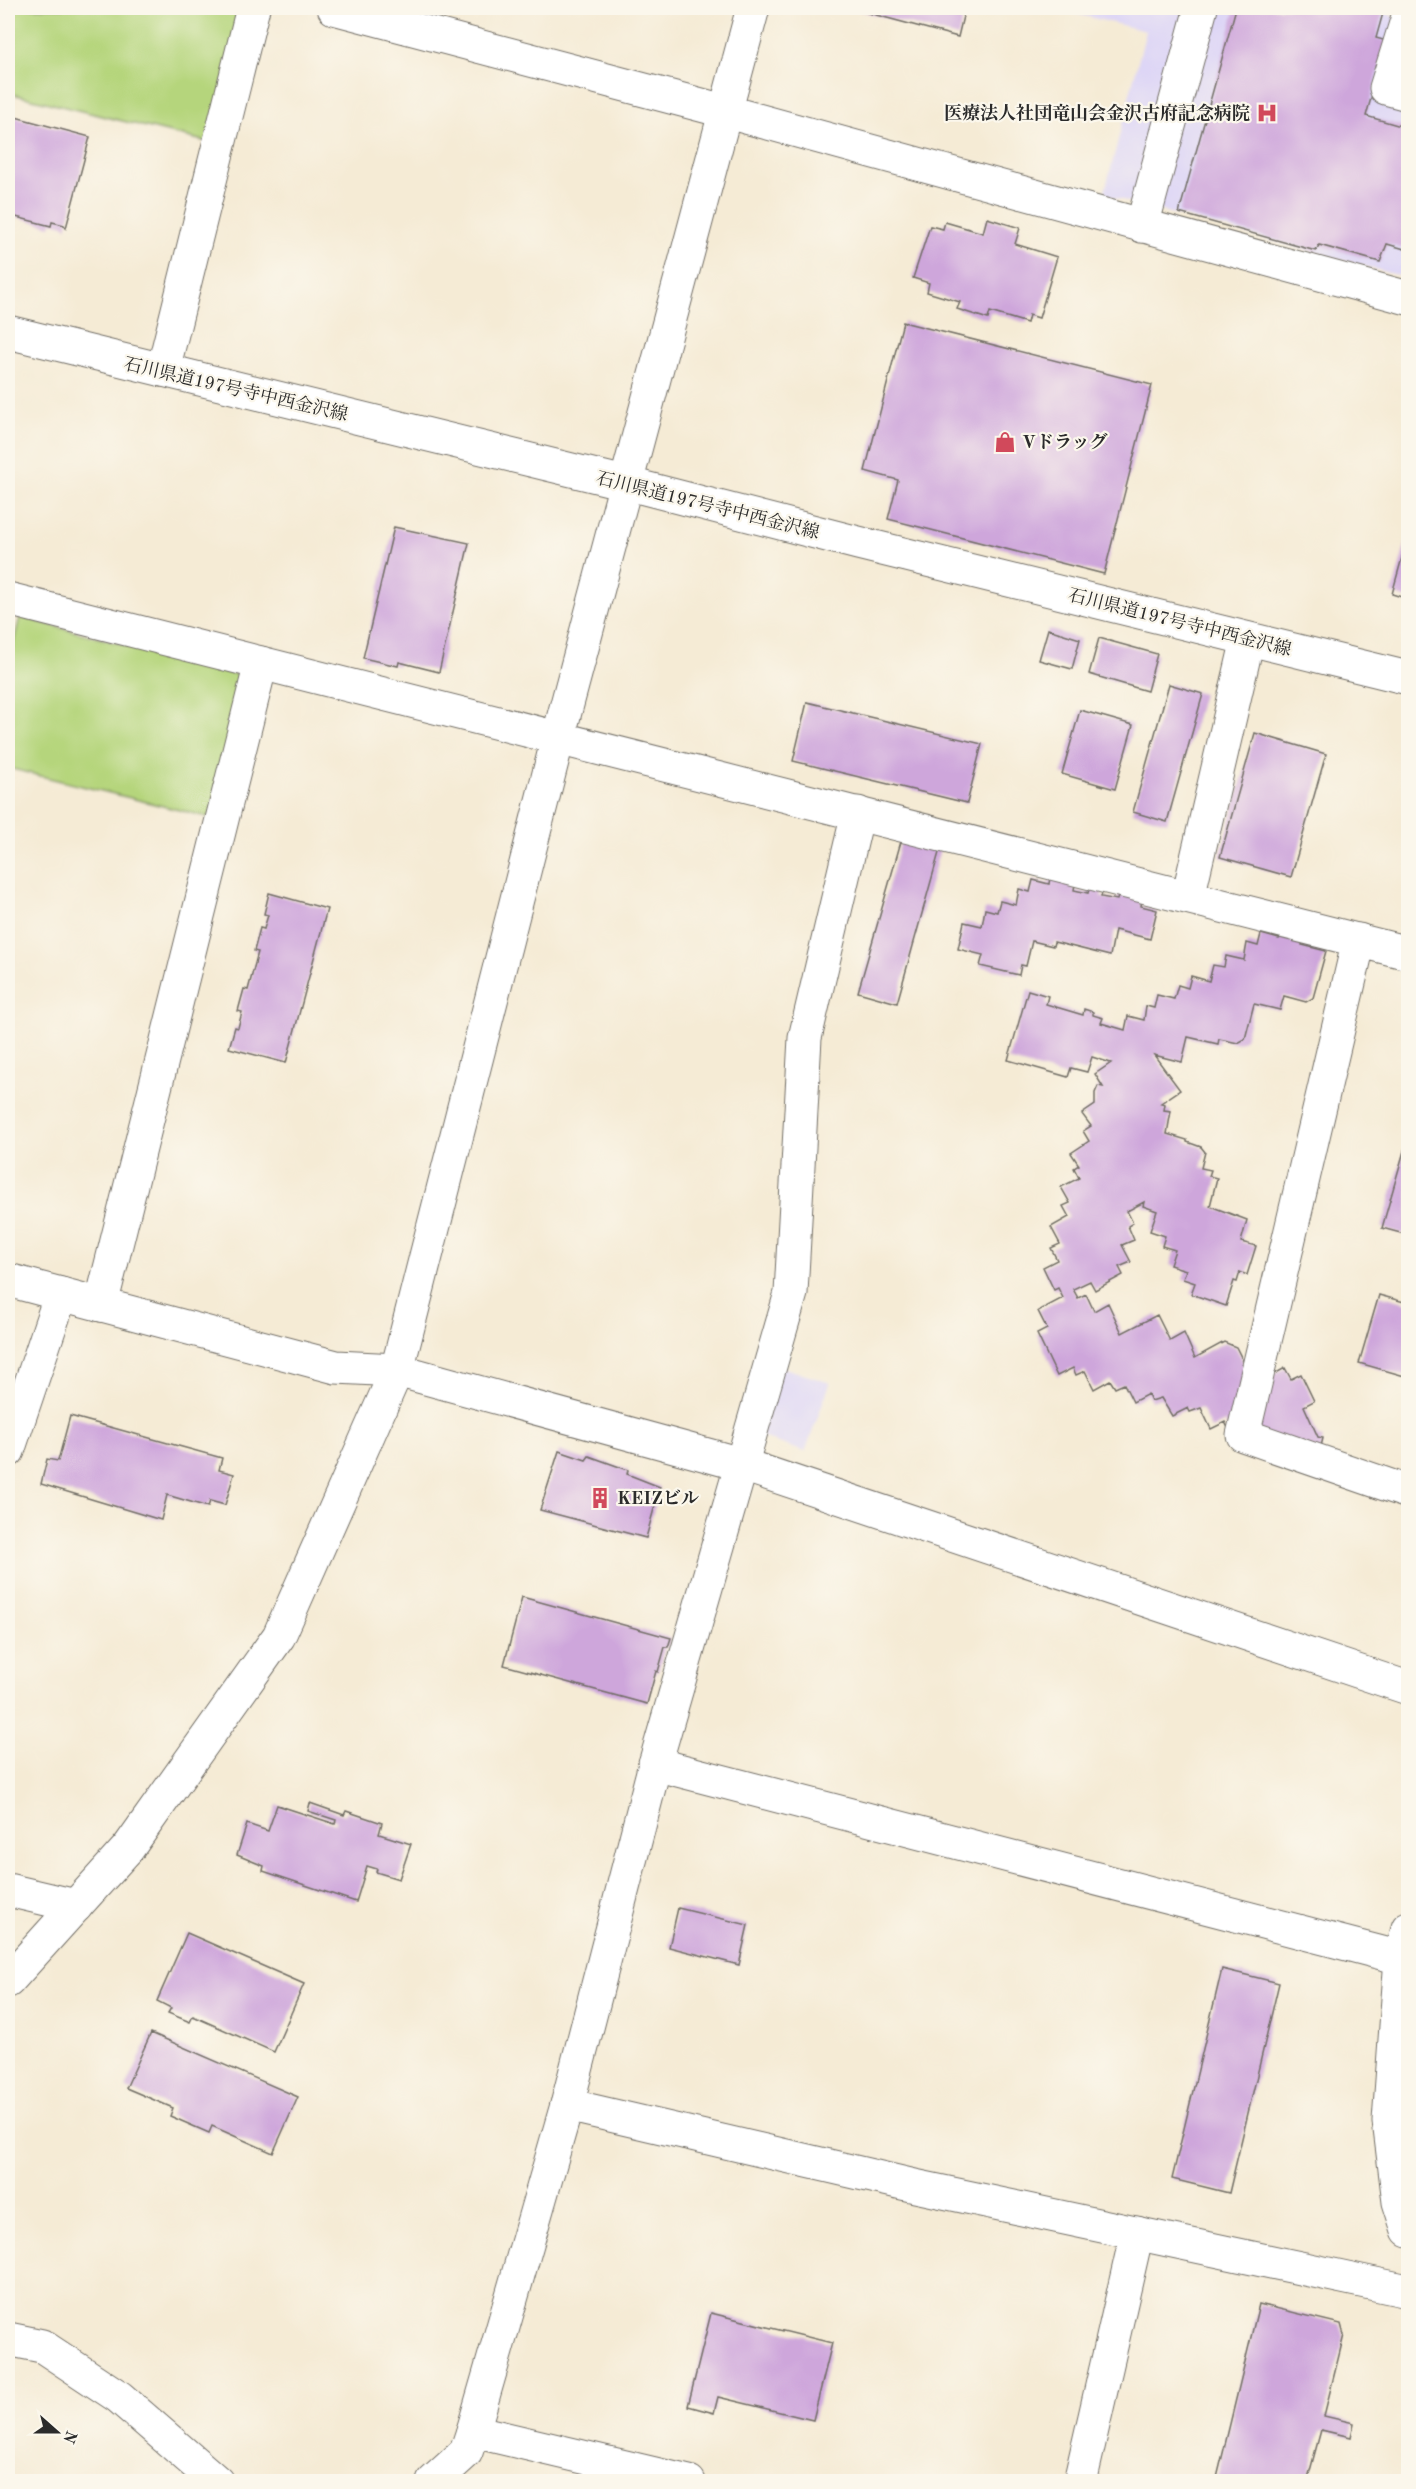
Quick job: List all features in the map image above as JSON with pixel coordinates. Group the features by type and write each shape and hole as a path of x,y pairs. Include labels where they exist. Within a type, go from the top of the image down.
{"street":[{"path":"163,370 253,8"},
{"path":"334,8 724,111 1408,298"},
{"path":"8,1981 129,1847 279,1636 397,1370 558,738 753,8"},
{"path":"1142,225 1201,8"},
{"path":"1408,18 1386,88 1408,94"},
{"name":"石川県道197号寺中西金沢線","path":"8,332 1408,678"},
{"path":"8,599 1408,952"},
{"path":"1188,897 1248,639"},
{"path":"101,1305 261,663"},
{"path":"433,2481 466,2452 473,2431 567,2104 655,1764 791,1293 805,1038 858,813"},
{"path":"1359,940 1243,1436 1408,1492"},
{"path":"8,1280 336,1367 397,1370 740,1464 1408,1688"},
{"path":"8,1450 61,1294"},
{"path":"655,1764 1405,1943 1399,2121 1399,2202 1408,2230"},
{"path":"8,1890 76,1906"},
{"path":"567,2104 915,2186 1408,2291"},
{"path":"1080,2481 1137,2233"},
{"path":"8,2339 42,2346 118,2397 217,2481"},
{"path":"473,2431 689,2481"}],"shaded area":[{"name":"医療法人社団竜山会金沢古府記念病院","path":"1052,8 1376,8 1408,24 1408,278 1104,195 1146,31"},
{"path":"773,1364 830,1383 805,1452 753,1434"}],"green space":[{"path":"8,8 252,8 216,144 8,93"},
{"path":"20,617 260,681 228,822 8,768 8,665"}],"building":[{"path":"850,8 965,8 958,37"},
{"name":"医療法人社団竜山会金沢古府記念病院","path":"1236,8 1364,8 1383,13 1376,38 1387,41 1366,116 1408,128 1408,250 1387,244 1380,262 1319,245 1316,251 1179,213"},
{"path":"8,115 90,137 66,228 64,225 52,222 51,226 8,215"},
{"path":"987,218 1020,228 1015,244 1057,257 1039,318 1029,315 1027,323 990,312 988,319 957,309 960,302 927,292 929,283 913,278 930,226 943,229 945,222 983,233"},
{"path":"903,322 1152,385 1104,574 888,519 898,480 865,471"},
{"path":"394,527 469,543 439,672 399,662 398,666 363,658"},
{"path":"1408,536 1408,599 1392,594"},
{"path":"1048,629 1080,639 1072,669 1039,660"},
{"path":"1099,638 1157,654 1147,691 1089,674"},
{"path":"1169,684 1203,694 1167,822 1133,812"},
{"path":"807,702 982,744 967,803 793,761"},
{"path":"1080,710 1133,725 1115,789 1062,774"},
{"path":"1255,733 1326,754 1291,877 1220,857"},
{"path":"902,838 940,849 897,1003 858,992"},
{"path":"1050,877 1075,884 1074,890 1088,893 1090,886 1103,890 1101,897 1117,900 1119,894 1142,899 1141,906 1157,910 1150,939 1115,930 1110,956 1054,942 1053,946 1032,941 1026,966 1021,965 1019,975 980,966 983,955 958,949 964,922 982,926 985,909 997,912 1000,901 1016,905 1019,889 1030,892 1033,880 1049,884"},
{"path":"269,893 327,909 286,1063 229,1048 235,1027 238,1028 242,1012 238,1011 244,989 248,990 258,952 254,951 260,928 264,929 268,915 264,914"},
{"path":"1281,933 1304,939 1302,945 1326,951 1313,998 1306,1002 1284,996 1280,1010 1254,1004 1245,1039 1238,1043 1219,1039 1218,1044 1188,1037 1182,1062 1154,1055 1180,1090 1161,1103 1165,1104 1164,1110 1171,1111 1167,1134 1187,1140 1201,1147 1205,1152 1201,1168 1211,1170 1209,1176 1217,1178 1210,1206 1247,1220 1241,1242 1256,1246 1247,1275 1240,1272 1237,1282 1234,1281 1226,1306 1191,1294 1195,1283 1183,1279 1186,1270 1170,1265 1175,1250 1162,1246 1165,1236 1150,1231 1157,1211 1143,1206 1144,1202 1127,1211 1133,1223 1128,1226 1134,1240 1122,1245 1131,1262 1119,1267 1123,1275 1095,1290 1090,1281 1073,1289 1078,1298 1086,1294 1094,1311 1108,1303 1122,1333 1157,1315 1170,1341 1184,1333 1195,1358 1224,1342 1236,1347 1247,1369 1271,1376 1285,1368 1291,1379 1301,1374 1314,1401 1304,1406 1318,1437 1323,1438 1316,1468 1228,1428 1225,1422 1211,1429 1201,1408 1190,1412 1188,1408 1172,1416 1161,1398 1151,1401 1148,1394 1133,1402 1124,1384 1115,1388 1110,1380 1094,1389 1085,1371 1076,1375 1073,1368 1057,1376 1037,1334 1047,1329 1038,1311 1063,1298 1058,1288 1054,1290 1043,1267 1057,1260 1051,1248 1060,1244 1051,1227 1069,1217 1063,1206 1070,1203 1061,1187 1079,1178 1074,1168 1079,1165 1071,1153 1089,1141 1083,1131 1091,1126 1082,1114 1095,1105 1095,1093 1098,1086 1103,1087 1095,1074 1111,1063 1092,1057 1087,1072 1071,1068 1068,1077 1008,1060 1028,990 1048,996 1046,1004 1083,1015 1084,1009 1103,1018 1101,1023 1125,1030 1128,1016 1144,1020 1146,1006 1154,1008 1157,995 1174,999 1178,985 1188,988 1191,976 1209,981 1213,965 1224,967 1226,956 1244,960 1247,943 1258,946 1261,934 1279,939"},
{"path":"1408,1137 1408,1235 1382,1228"},
{"path":"1379,1295 1408,1303 1408,1377 1359,1363"},
{"path":"70,1416 222,1458 219,1470 234,1474 225,1505 210,1501 208,1507 167,1495 161,1520 41,1484 47,1459 58,1461"},
{"name":"KEIZビル","path":"559,1451 586,1460 589,1456 628,1470 627,1474 660,1487 646,1538 540,1510"},
{"path":"522,1597 671,1638 668,1647 665,1647 658,1672 656,1671 647,1704 504,1665"},
{"path":"310,1803 344,1815 346,1811 382,1823 379,1834 411,1844 399,1879 376,1872 377,1869 367,1866 356,1902 263,1871 264,1866 237,1855 247,1824 268,1831 277,1805 335,1824 336,1820 308,1811"},
{"path":"678,1908 748,1925 739,1965 669,1947"},
{"path":"187,1933 304,1984 274,2052 193,2016 190,2022 168,2013 171,2008 157,2001"},
{"path":"1222,1969 1279,1983 1229,2193 1172,2179"},
{"path":"151,2033 298,2097 273,2153 212,2126 209,2133 170,2116 173,2108 126,2088"},
{"path":"1259,2304 1341,2324 1344,2335 1324,2416 1354,2423 1351,2437 1321,2430 1307,2482 1216,2482"},
{"path":"711,2313 832,2343 813,2420 718,2397 714,2413 688,2406"}],"place":[{"name":"医療法人社団竜山会金沢古府記念病院","path":"1267,113"},
{"name":"Vドラッグ","path":"1005,442"},
{"name":"KEIZビル","path":"600,1498"}]}
